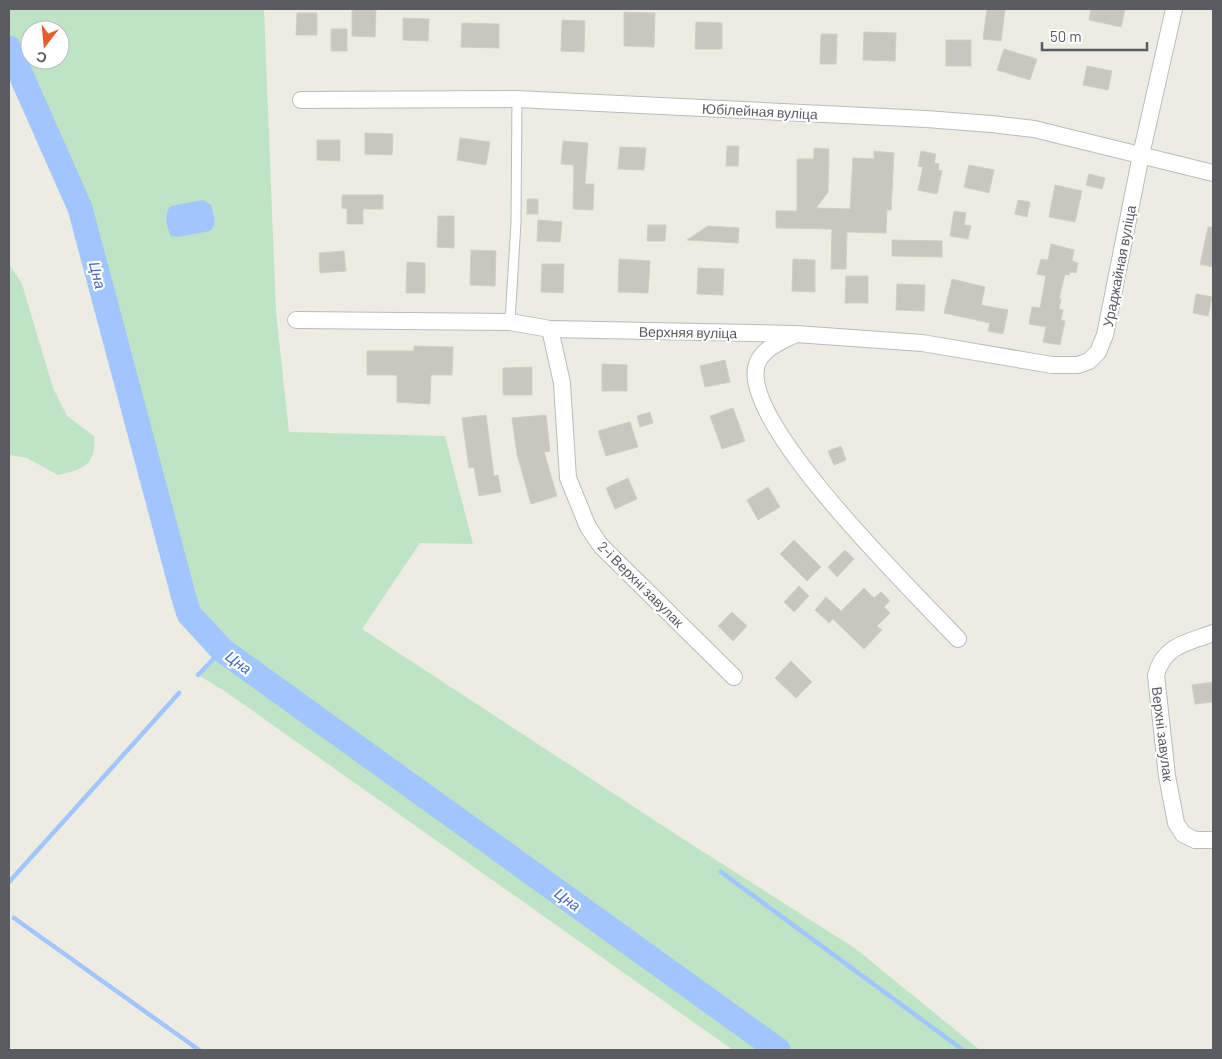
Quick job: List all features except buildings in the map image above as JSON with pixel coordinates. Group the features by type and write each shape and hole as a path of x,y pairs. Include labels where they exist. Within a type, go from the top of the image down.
{"street":[{"name":"Ураджайная вуліца","path":"1078,365 1089,361 1098,352 1105,335 1141,155 1174,9"},
{"name":"Юбілейная вуліца","path":"302,100 517,99 907,118 991,124 1034,130 1213,173"},
{"name":"Верхняя вуліца","path":"296,320 510,322 550,329 796,334 922,343 1052,365 1078,365"},
{"name":"2-і Верхні завулак","path":"550,329 562,383 568,478 588,527 601,546 734,677"},
{"path":"796,334 775,344 764,353 756,366 755,379 763,406 787,446 841,515 958,639"},
{"name":"Верхні завулак","path":"1213,633 1177,647 1165,655 1159,664 1156,675 1167,776 1176,823 1183,834 1189,837 1196,840 1213,840"}],"lane":[{"path":"510,322 516,222 517,99"}],"green space":[{"path":"9,9 264,9 276,312 289,432 445,436 473,544 420,543 362,629 677,835 856,949 980,1050 733,1050 226,692 198,675 222,649 189,614 80,208 9,48"},
{"path":"9,264 22,284 53,388 67,416 94,436 91,459 75,471 58,475 27,458 9,455"}],"water":[{"path":"203,200 211,205 214,215 214,225 210,231 177,237 171,236 166,217 171,206"}],"waterway":[{"name":"Цна","path":"9,48 80,208 189,614 222,650 778,1050"},
{"path":"198,675 222,650"},
{"path":"9,882 179,693"},
{"path":"721,872 963,1050"},
{"path":"14,918 199,1050"}]}
